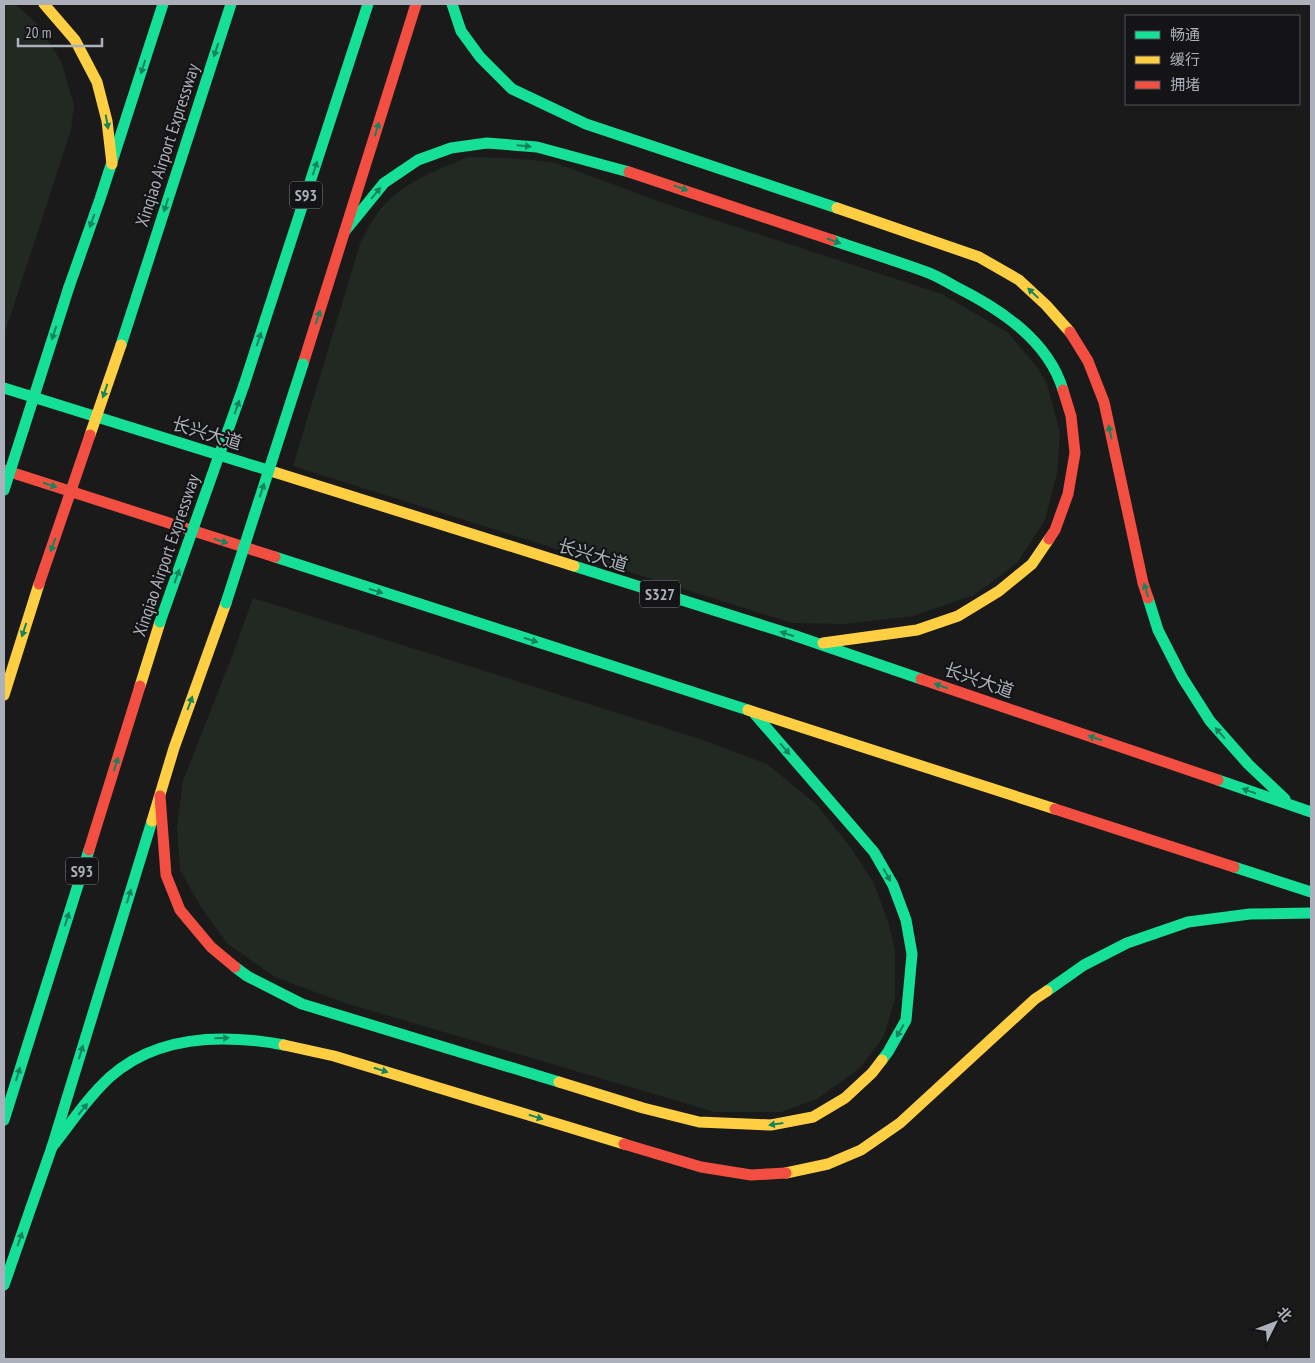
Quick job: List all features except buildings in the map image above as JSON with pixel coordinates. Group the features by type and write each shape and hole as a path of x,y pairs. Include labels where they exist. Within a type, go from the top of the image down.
{"main road":[{"path":"44,4 75,40 97,82 107,121 112,164"},
{"path":"4,490 163,4"},
{"name":"Xinqiao Airport Expressway","path":"4,695 39,584 121,345 231,4"},
{"name":"Xinqiao Airport Expressway","path":"4,1120 160,622 244,385 368,4"},
{"path":"4,1286 52,1146 174,748 226,603 416,4"},
{"path":"452,4 461,31 480,56 512,89 586,124 979,257 1019,280 1046,305 1070,332 1088,361 1104,402 1143,583 1158,630 1178,669 1210,721 1248,764 1291,805"},
{"path":"345,231 384,183 418,160 451,148 487,143 537,147 646,177 931,274 984,301 1017,324 1044,352 1060,380 1071,416 1075,453 1068,494 1055,530 1032,564 999,591 958,616 917,630 818,644"},
{"name":"长兴大道","path":"4,388 818,644 1311,812"},
{"path":"4,470 1311,892"},
{"path":"160,795 166,874 180,910 211,947 247,976 302,1004 643,1108 698,1122 771,1125 813,1117 844,1098 872,1074 888,1052 906,1020 912,954 906,920 893,885 874,852 753,712"},
{"path":"52,1146 96,1092 119,1070 138,1057 167,1047 201,1039 237,1038 279,1043 334,1056 701,1167 751,1175 789,1173 828,1164 861,1150 900,1123 1036,999 1084,965 1128,942 1188,922 1250,914 1311,913"}],"shaded area":[{"path":"4,4 15,4 36,23 61,61 74,105 71,130 4,335"},
{"path":"468,157 552,162 675,207 942,294 1007,332 1037,367 1047,384 1060,433 1057,473 1045,520 1017,563 974,595 913,616 845,624 792,623 293,466 360,244 371,223 383,206 404,188 417,180"},
{"path":"253,598 703,740 767,764 817,805 851,848 873,882 888,921 895,950 895,999 884,1036 860,1068 817,1099 781,1112 715,1112 342,1002 275,977 228,944 201,907 180,870 177,827 183,781"}],"traffic: fast":[{"path":"69,287 100,199 163,4"},
{"path":"121,345 231,4"},
{"path":"244,385 368,4"},
{"path":"452,4 461,31 480,57 512,89 586,124 837,208"},
{"path":"345,231 384,183 418,160 451,148 487,143 537,147 629,172"},
{"path":"832,240 929,273 989,305 1034,341 1056,372 1063,390"},
{"path":"4,490 69,287"},
{"path":"226,603 303,364"},
{"path":"160,622 244,385"},
{"path":"4,388 274,472"},
{"path":"275,557 748,710"},
{"path":"574,566 793,635 921,679"},
{"path":"1148,598 1158,630 1182,677 1210,721 1248,764 1285,799"},
{"path":"753,712 874,852 893,885 906,920 912,954 906,1020 882,1060"},
{"path":"1218,780 1311,812"},
{"path":"4,1285 52,1147 152,821"},
{"path":"4,1120 89,850"},
{"path":"1234,867 1311,892"},
{"path":"1047,991 1084,965 1127,943 1188,922 1250,914 1311,913"},
{"path":"235,967 247,976 302,1004 559,1082"},
{"path":"52,1147 87,1102 110,1077 129,1063 149,1052 171,1045 216,1039 262,1041 284,1045"}],"traffic: slow":[{"path":"44,4 75,40 97,82 107,121 112,164"},
{"path":"837,208 979,257 1019,280 1046,305 1070,332"},
{"path":"90,435 121,345"},
{"path":"274,472 574,566"},
{"path":"823,643 917,630 958,616 999,591 1032,564 1049,539"},
{"path":"4,695 39,584"},
{"path":"152,821 174,748 226,603"},
{"path":"140,686 160,622"},
{"path":"748,710 1055,809"},
{"path":"786,1173 828,1164 861,1150 900,1123 1035,999 1047,991"},
{"path":"284,1045 334,1056 624,1144"},
{"path":"559,1082 643,1108 699,1122 771,1125 813,1117 845,1098 872,1073 882,1060"}],"traffic: jam":[{"path":"303,364 416,4"},
{"path":"629,172 832,240"},
{"path":"1070,332 1088,361 1104,402 1143,583 1148,598"},
{"path":"1049,539 1055,530 1068,494 1075,453 1071,416 1063,390"},
{"path":"39,584 90,435"},
{"path":"4,470 275,557"},
{"path":"921,679 1218,780"},
{"path":"89,850 140,686"},
{"path":"160,796 166,875 180,910 211,947 235,967"},
{"path":"1055,809 1234,867"},
{"path":"624,1144 701,1167 751,1175 786,1173"}]}
